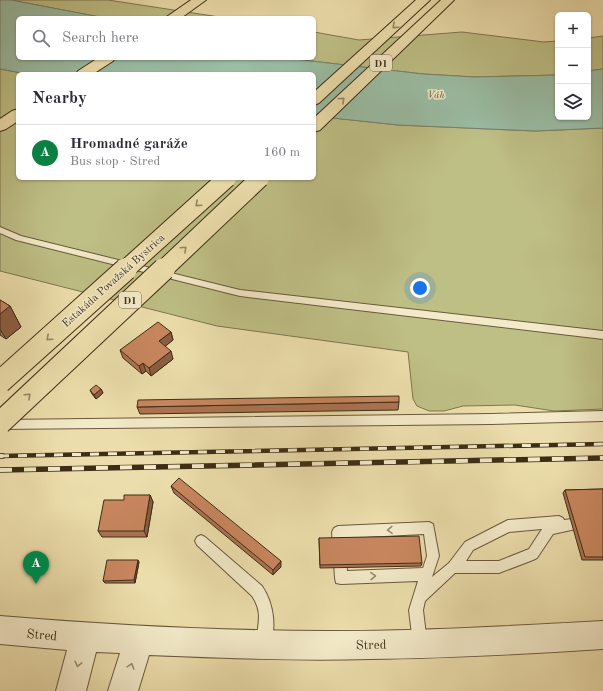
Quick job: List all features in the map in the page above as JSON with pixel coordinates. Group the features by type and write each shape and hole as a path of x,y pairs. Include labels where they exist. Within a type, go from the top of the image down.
{"highway":[{"path":"175,16 200,0"},
{"name":"D1","path":"316,98 424,0"},
{"name":"D1","path":"316,125 448,0"},
{"path":"86,72 105,60"},
{"path":"0,126 16,115"},
{"name":"Estakáda Považská Bystrica","path":"0,382 225,180"},
{"name":"D1","path":"0,424 258,180"}],"street":[{"name":"Stred","path":"0,630 85,638 264,644 420,643 603,635"},
{"path":"71,691 85,638"},
{"path":"123,691 139,640"}],"lane":[{"path":"0,230 19,238 240,293 603,336"},
{"path":"0,424 491,419 603,416"},
{"path":"418,597 453,567 469,546 508,526 571,523 549,529 533,554 499,567 453,567"},
{"path":"420,643 416,610 418,597 427,574 434,556 430,528 338,532 341,578 427,574"},
{"path":"201,541 257,591 264,600 267,611 264,644"}],"shaded area":[{"path":"11,0 108,0 213,16 95,16"},
{"path":"316,32 359,40 462,32 544,42 555,41 555,75 475,77 423,74 302,60 316,60"},
{"path":"603,36 603,69 591,71 591,38"},
{"path":"0,69 16,72 16,180 316,180 316,116 398,125 535,131 603,128 603,409 554,411 515,405 463,406 444,411 429,411 417,406 413,399 408,352 217,326 0,271"}],"water":[{"name":"Váh","path":"0,0 11,0 95,16 16,16 16,60 302,60 423,74 475,77 555,75 555,120 591,120 591,71 603,69 603,128 535,131 398,125 316,116 316,72 16,72 0,69"}],"building":[{"path":"0,300 10,306 0,314"},
{"path":"158,322 171,332 159,341 171,351 149,368 143,363 139,366 120,350"},
{"path":"96,385 101,389 94,395 90,390"},
{"path":"399,396 399,402 137,407 138,400"},
{"path":"179,478 281,561 273,570 171,486"},
{"path":"603,489 603,557 585,557 565,490"},
{"path":"124,495 150,495 144,531 98,531 104,500 124,500"},
{"path":"419,536 422,563 320,565 319,538"},
{"path":"107,560 138,560 134,580 103,581"}],"railway":[{"path":"3,456 0,456 603,444"},
{"path":"0,470 603,458"}],"place":[{"name":"Hromadné garáže","path":"36,584"}]}
